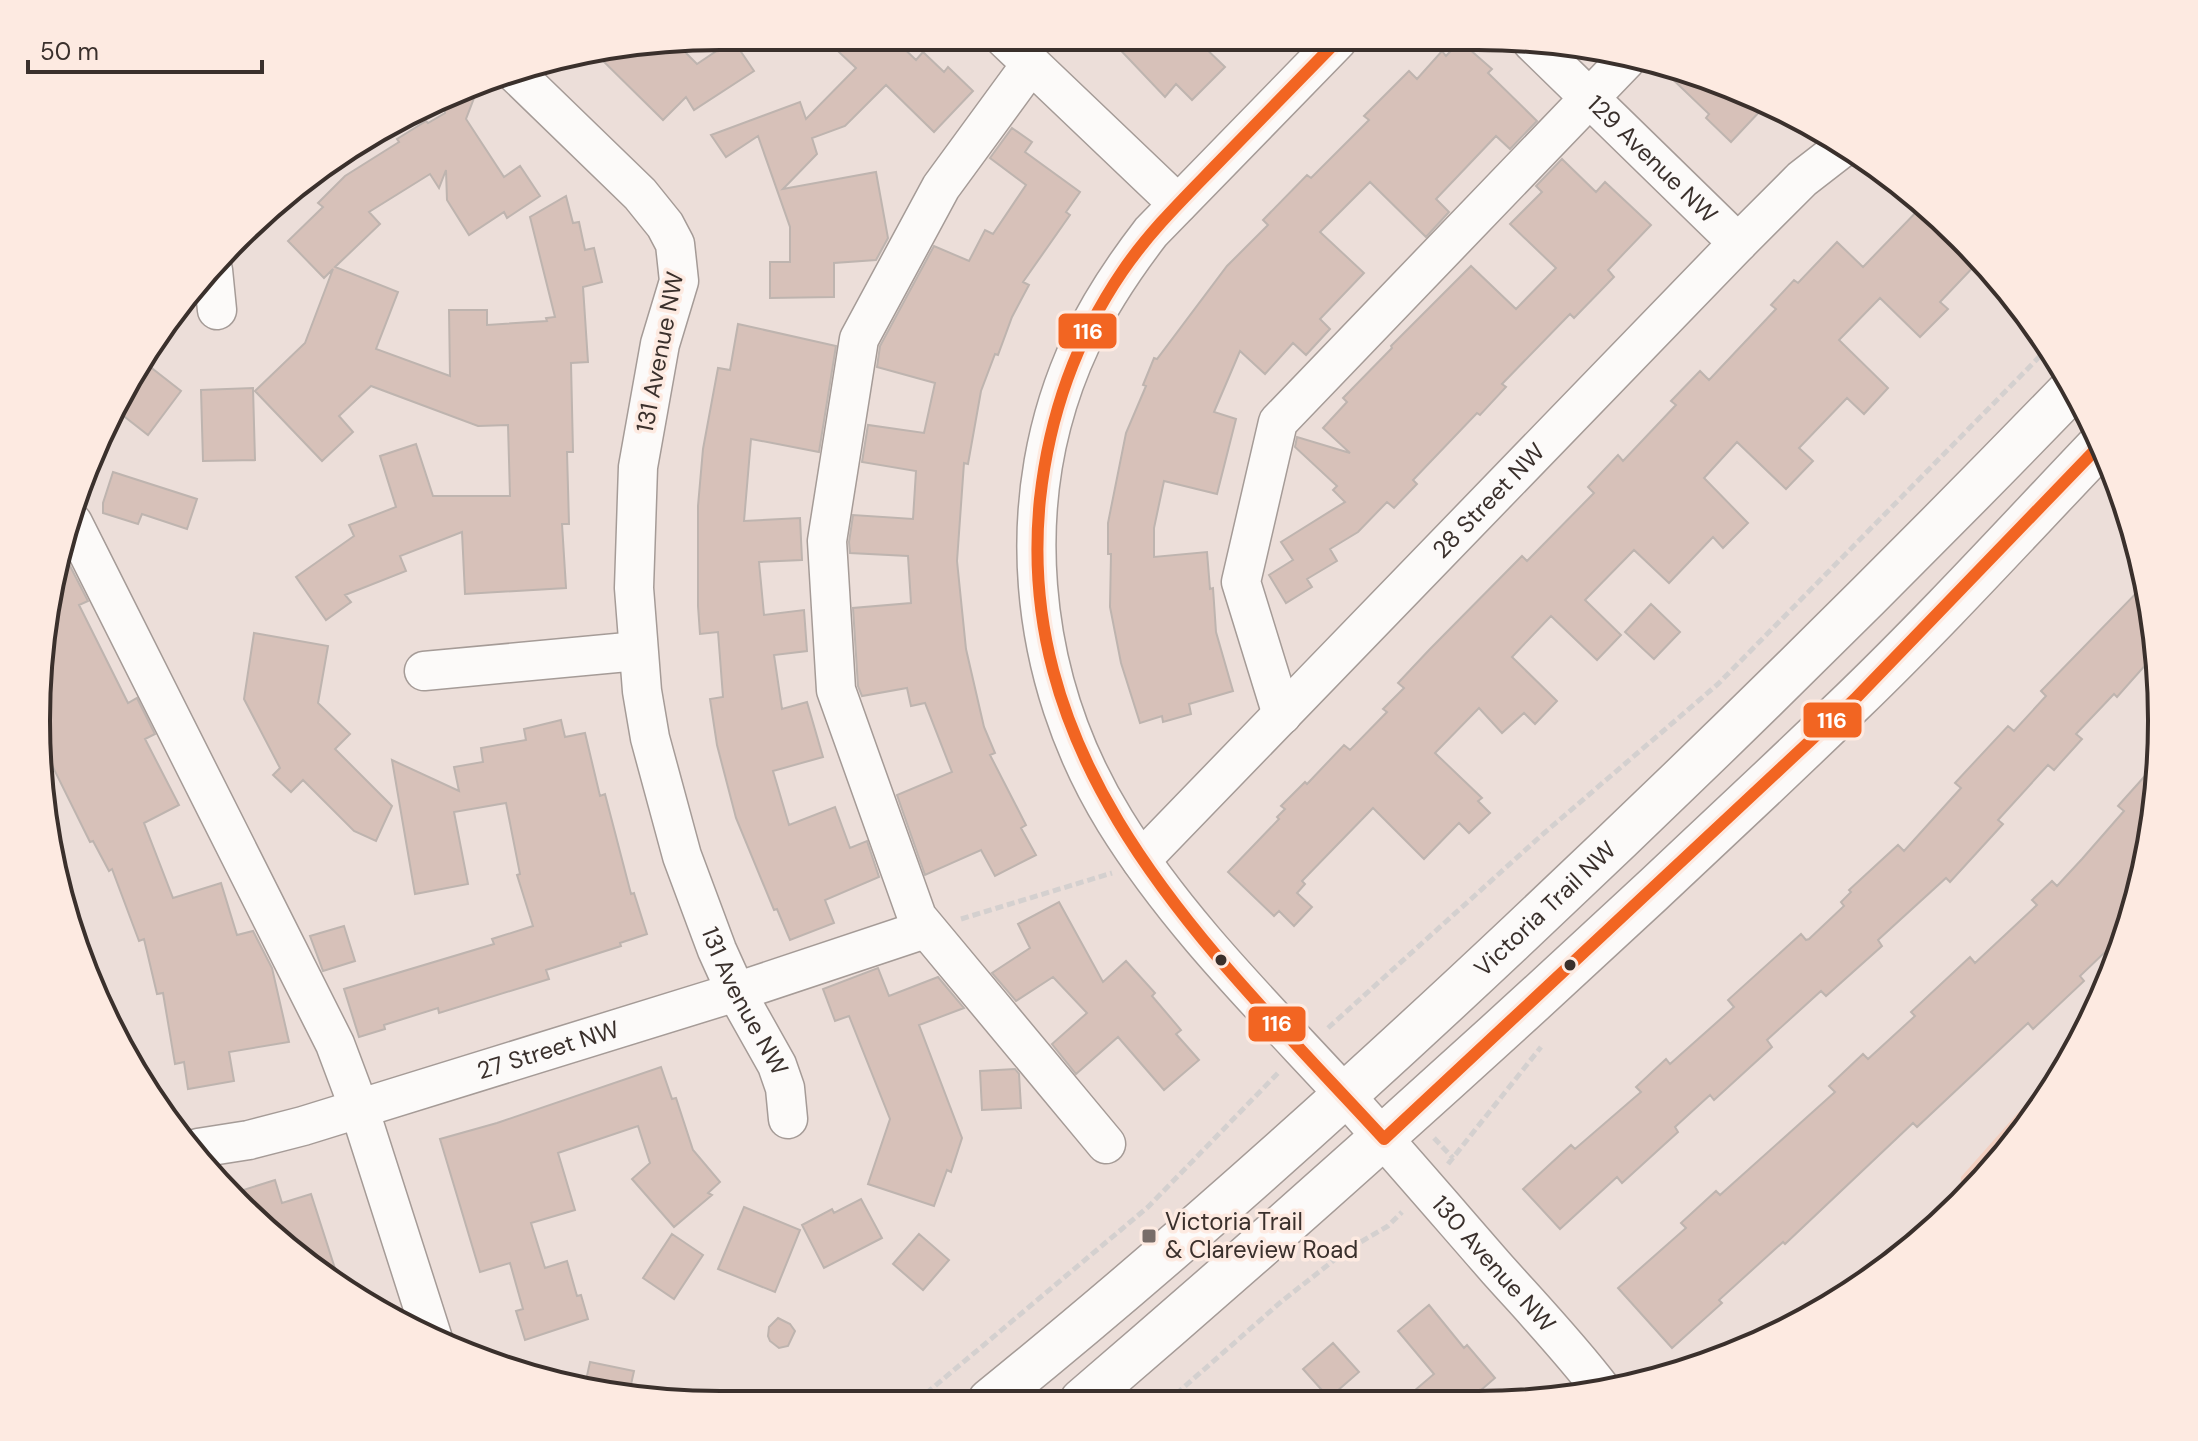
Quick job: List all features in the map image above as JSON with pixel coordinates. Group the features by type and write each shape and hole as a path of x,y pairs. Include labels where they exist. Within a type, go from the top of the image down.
{"main road":[{"name":"Victoria Trail NW","path":"1002,1391 1346,1097 1808,658 2064,397"},
{"path":"1094,1391 1384,1139 1855,699 2092,453"}],"street":[{"path":"1016,50 1178,204"},
{"name":"130 Avenue NW","path":"1328,50 1151,232 1124,267 1080,344 1051,428 1037,517 1039,608 1047,653 1073,741 1093,782 1141,860 1224,965 1384,1139 1587,1381"},
{"name":"129 Avenue NW","path":"1544,54 1738,243"},
{"path":"1031,64 941,187 859,339 827,541 836,690 917,917 1106,1144"},
{"path":"1282,715 1241,582 1278,422 1620,66"},
{"name":"131 Avenue NW","path":"523,81 653,208 665,225 677,253 679,281 660,344 638,467 634,574 638,651 650,738 666,802 701,911 736,992 777,1065 785,1088 788,1119"},
{"name":"28 Street NW","path":"1141,860 1738,243 1802,179 1835,154"},
{"path":"214,280 217,310"},
{"path":"78,532 335,1044 359,1108 428,1324"},
{"path":"424,671 638,651"},
{"name":"27 Street NW","path":"203,1147 249,1140 359,1108 736,992 925,929"}],"path":[{"path":"929,1391 1148,1207 1272,1079 1543,834 1718,684 2040,356"},
{"path":"925,929 1093,880 1141,860"}],"shaded area":[{"path":"2033,1096 1961,1186 1961,1177"}],"building":[{"path":"718,50 740,50 754,71 694,110 686,97 663,120 603,61 684,51 697,64"},
{"path":"837,50 906,50 916,60 923,52 944,72 948,67 973,91 934,132 886,85 845,126 812,138 817,154 783,189 876,172 888,238 876,260 834,263 834,297 770,298 770,262 790,262 790,227 758,136 726,157 711,135 800,102 806,119 856,68"},
{"path":"1120,50 1207,50 1225,67 1192,100 1176,84 1165,97"},
{"path":"1452,50 1470,50 1492,69 1488,73 1537,121 1510,149 1496,136 1436,199 1449,212 1426,237 1370,182 1320,232 1364,273 1320,319 1330,329 1306,355 1293,343 1265,374 1240,351 1214,412 1236,419 1217,494 1164,481 1154,528 1154,557 1207,552 1216,632 1233,691 1189,704 1191,714 1163,722 1162,716 1140,723 1121,663 1110,607 1108,523 1126,433 1154,358 1157,359 1227,266 1268,225 1263,220 1307,175 1311,178 1369,120 1364,116 1409,71 1417,79 1442,51 1446,56"},
{"path":"1673,80 1759,112 1731,142 1706,118 1709,114"},
{"path":"474,97 466,119 504,177 520,166 540,196 507,218 504,212 469,235 447,200 446,170 439,188 430,174 369,212 380,224 335,267 398,292 376,349 450,376 449,310 487,310 487,325 547,321 546,318 555,317 530,217 566,196 573,223 579,222 585,250 594,248 602,282 583,287 588,362 571,363 573,452 567,452 569,524 562,524 566,588 465,594 462,532 400,556 406,571 345,595 351,602 326,620 296,577 354,536 349,525 396,507 380,456 416,444 433,496 510,496 508,425 478,426 371,386 339,416 353,432 322,461 255,391 305,343 333,269 324,278 288,241 323,207 318,203 345,176 399,142 397,139"},
{"path":"1012,128 1032,142 1025,152 1080,192 1066,212 1070,215 1023,282 1029,285 1012,317 998,355 995,354 981,391 968,464 964,463 957,561 966,649 984,727 995,753 990,755 1026,825 1021,828 1036,855 995,876 981,850 925,875 897,795 952,772 925,703 911,706 907,688 862,696 858,686 853,608 911,603 908,556 850,553 849,542 853,515 913,519 916,471 862,462 868,425 924,433 935,383 877,367 880,346 934,246 969,261 985,230 993,234 1026,185 990,158"},
{"path":"1562,159 1596,192 1605,182 1651,225 1608,270 1614,277 1574,318 1570,314 1502,384 1506,387 1413,480 1417,484 1394,508 1387,502 1358,532 1330,549 1337,561 1307,579 1312,587 1286,603 1269,575 1293,560 1281,542 1345,502 1333,490 1337,486 1295,447 1297,437 1350,453 1323,428 1347,402 1343,398 1471,266 1516,309 1556,268 1510,224 1542,192 1536,186"},
{"path":"1916,213 1973,268 1940,302 1948,309 1920,337 1880,298 1839,340 1888,388 1864,414 1847,398 1799,448 1813,461 1786,489 1737,442 1704,478 1748,523 1723,548 1713,537 1669,583 1634,550 1585,600 1621,635 1597,660 1551,616 1512,657 1557,701 1535,724 1524,713 1502,733 1479,708 1435,753 1482,798 1478,801 1490,813 1469,833 1459,823 1424,859 1373,808 1302,881 1305,884 1297,893 1312,907 1294,926 1279,911 1274,916 1228,872 1279,819 1277,817 1285,809 1281,806 1344,745 1350,750 1387,712 1383,709 1404,688 1398,683 1430,649 1522,556 1527,561 1594,493 1588,487 1618,455 1623,461 1676,405 1671,401 1700,371 1709,380 1776,309 1771,305 1794,280 1798,283 1837,242 1863,267"},
{"path":"738,324 836,346 819,452 751,439 744,521 800,518 802,560 759,562 764,615 804,610 807,651 774,655 782,709 807,702 823,757 773,771 789,825 835,807 850,848 867,841 879,877 825,900 834,923 790,940 777,909 774,910 736,818 717,745 710,699 723,697 718,632 700,634 698,506 703,449 718,368 730,370"},
{"path":"151,367 181,391 148,435 123,416"},
{"path":"253,388 255,460 203,461 201,390"},
{"path":"113,472 197,499 187,529 142,514 138,524 103,513"},
{"path":"68,567 88,601 79,605 128,703 137,698 155,734 145,739 179,805 144,823 173,898 221,883 237,935 253,931 272,968 289,1042 229,1052 234,1081 188,1089 184,1062 175,1064 163,993 157,994 144,939 139,941 112,869 109,871 93,841 90,842 51,763 51,677"},
{"path":"2136,594 2146,665 2117,697 2114,694 2076,734 2082,739 2054,770 2048,765 1998,820 2003,824 1950,882 1946,878 1878,940 1882,946 1826,996 1821,991 1767,1040 1772,1047 1714,1100 1710,1095 1675,1127 1678,1132 1622,1183 1617,1177 1560,1229 1523,1189 1571,1145 1575,1149 1641,1092 1636,1087 1666,1059 1670,1064 1734,1007 1728,1000 1801,934 1806,940 1809,939 1844,906 1841,902 1851,892 1849,890 1898,845 1904,851 1961,788 1955,783 2008,726 2014,731 2046,696 2041,691"},
{"path":"1651,604 1680,632 1654,659 1625,632"},
{"path":"254,633 328,646 318,703 350,734 335,749 392,806 376,841 354,831 303,780 291,792 273,775 280,768 244,699"},
{"path":"561,720 565,737 585,733 600,796 605,794 631,894 634,893 647,934 620,943 621,946 546,970 549,979 439,1013 438,1008 384,1025 385,1029 359,1037 344,989 494,944 492,939 533,926 517,875 520,874 506,803 454,812 468,884 415,894 392,760 459,791 454,767 483,762 481,748 526,740 524,729"},
{"path":"2145,778 2125,894 2107,950 2080,976 2084,981 2033,1029 2028,1023 1917,1127 1913,1123 1785,1244 1783,1242 1719,1300 1722,1303 1672,1348 1618,1288 1686,1228 1681,1223 1716,1191 1720,1195 1835,1092 1829,1086 1863,1054 1868,1059 1915,1016 1911,1012 1970,957 1975,963 2037,905 2032,900 2052,881 2057,886 2124,811 2118,806"},
{"path":"1059,902 1103,982 1126,961 1155,993 1152,996 1181,1030 1176,1034 1199,1060 1164,1090 1118,1037 1076,1074 1052,1044 1087,1013 1053,977 1016,1001 992,973 1030,948 1018,924"},
{"path":"344,926 355,961 323,971 310,936"},
{"path":"878,968 889,996 938,977 964,1008 919,1025 962,1138 951,1172 947,1170 934,1206 868,1184 890,1119 849,1016 835,1021 823,989"},
{"path":"661,1067 672,1099 676,1098 693,1150 720,1182 708,1193 712,1195 674,1227 632,1179 650,1163 638,1126 558,1153 575,1210 531,1223 545,1268 567,1261 577,1296 581,1295 588,1319 525,1340 516,1311 523,1309 510,1263 480,1272 440,1139 497,1123"},
{"path":"1015,1069 1019,1074 1021,1108 982,1110 980,1071"},
{"path":"275,1180 282,1203 311,1194 335,1269 278,1225 242,1191"},
{"path":"861,1199 882,1238 824,1268 802,1225 832,1209 834,1213"},
{"path":"744,1207 800,1230 775,1292 718,1269"},
{"path":"672,1234 703,1255 674,1299 643,1278"},
{"path":"919,1234 949,1260 923,1290 893,1264"},
{"path":"1429,1305 1464,1348 1467,1345 1495,1378 1480,1391 1414,1391 1434,1374 1398,1331"},
{"path":"778,1318 790,1324 795,1331 788,1346 779,1348 768,1336 769,1327"},
{"path":"1333,1343 1359,1372 1337,1391 1323,1391 1303,1369"},
{"path":"590,1362 634,1371 631,1385 587,1377"}],"transit line":[{"name":"116","path":"1328,50 1155,229 1105,298 1067,381 1050,439 1040,499 1040,598 1058,689 1092,774 1138,853 1194,928 1255,1000 1384,1139 1855,699 2092,453"}],"place":[{"name":"Victoria Trail & Clareview Road","path":"1149,1236"}]}
